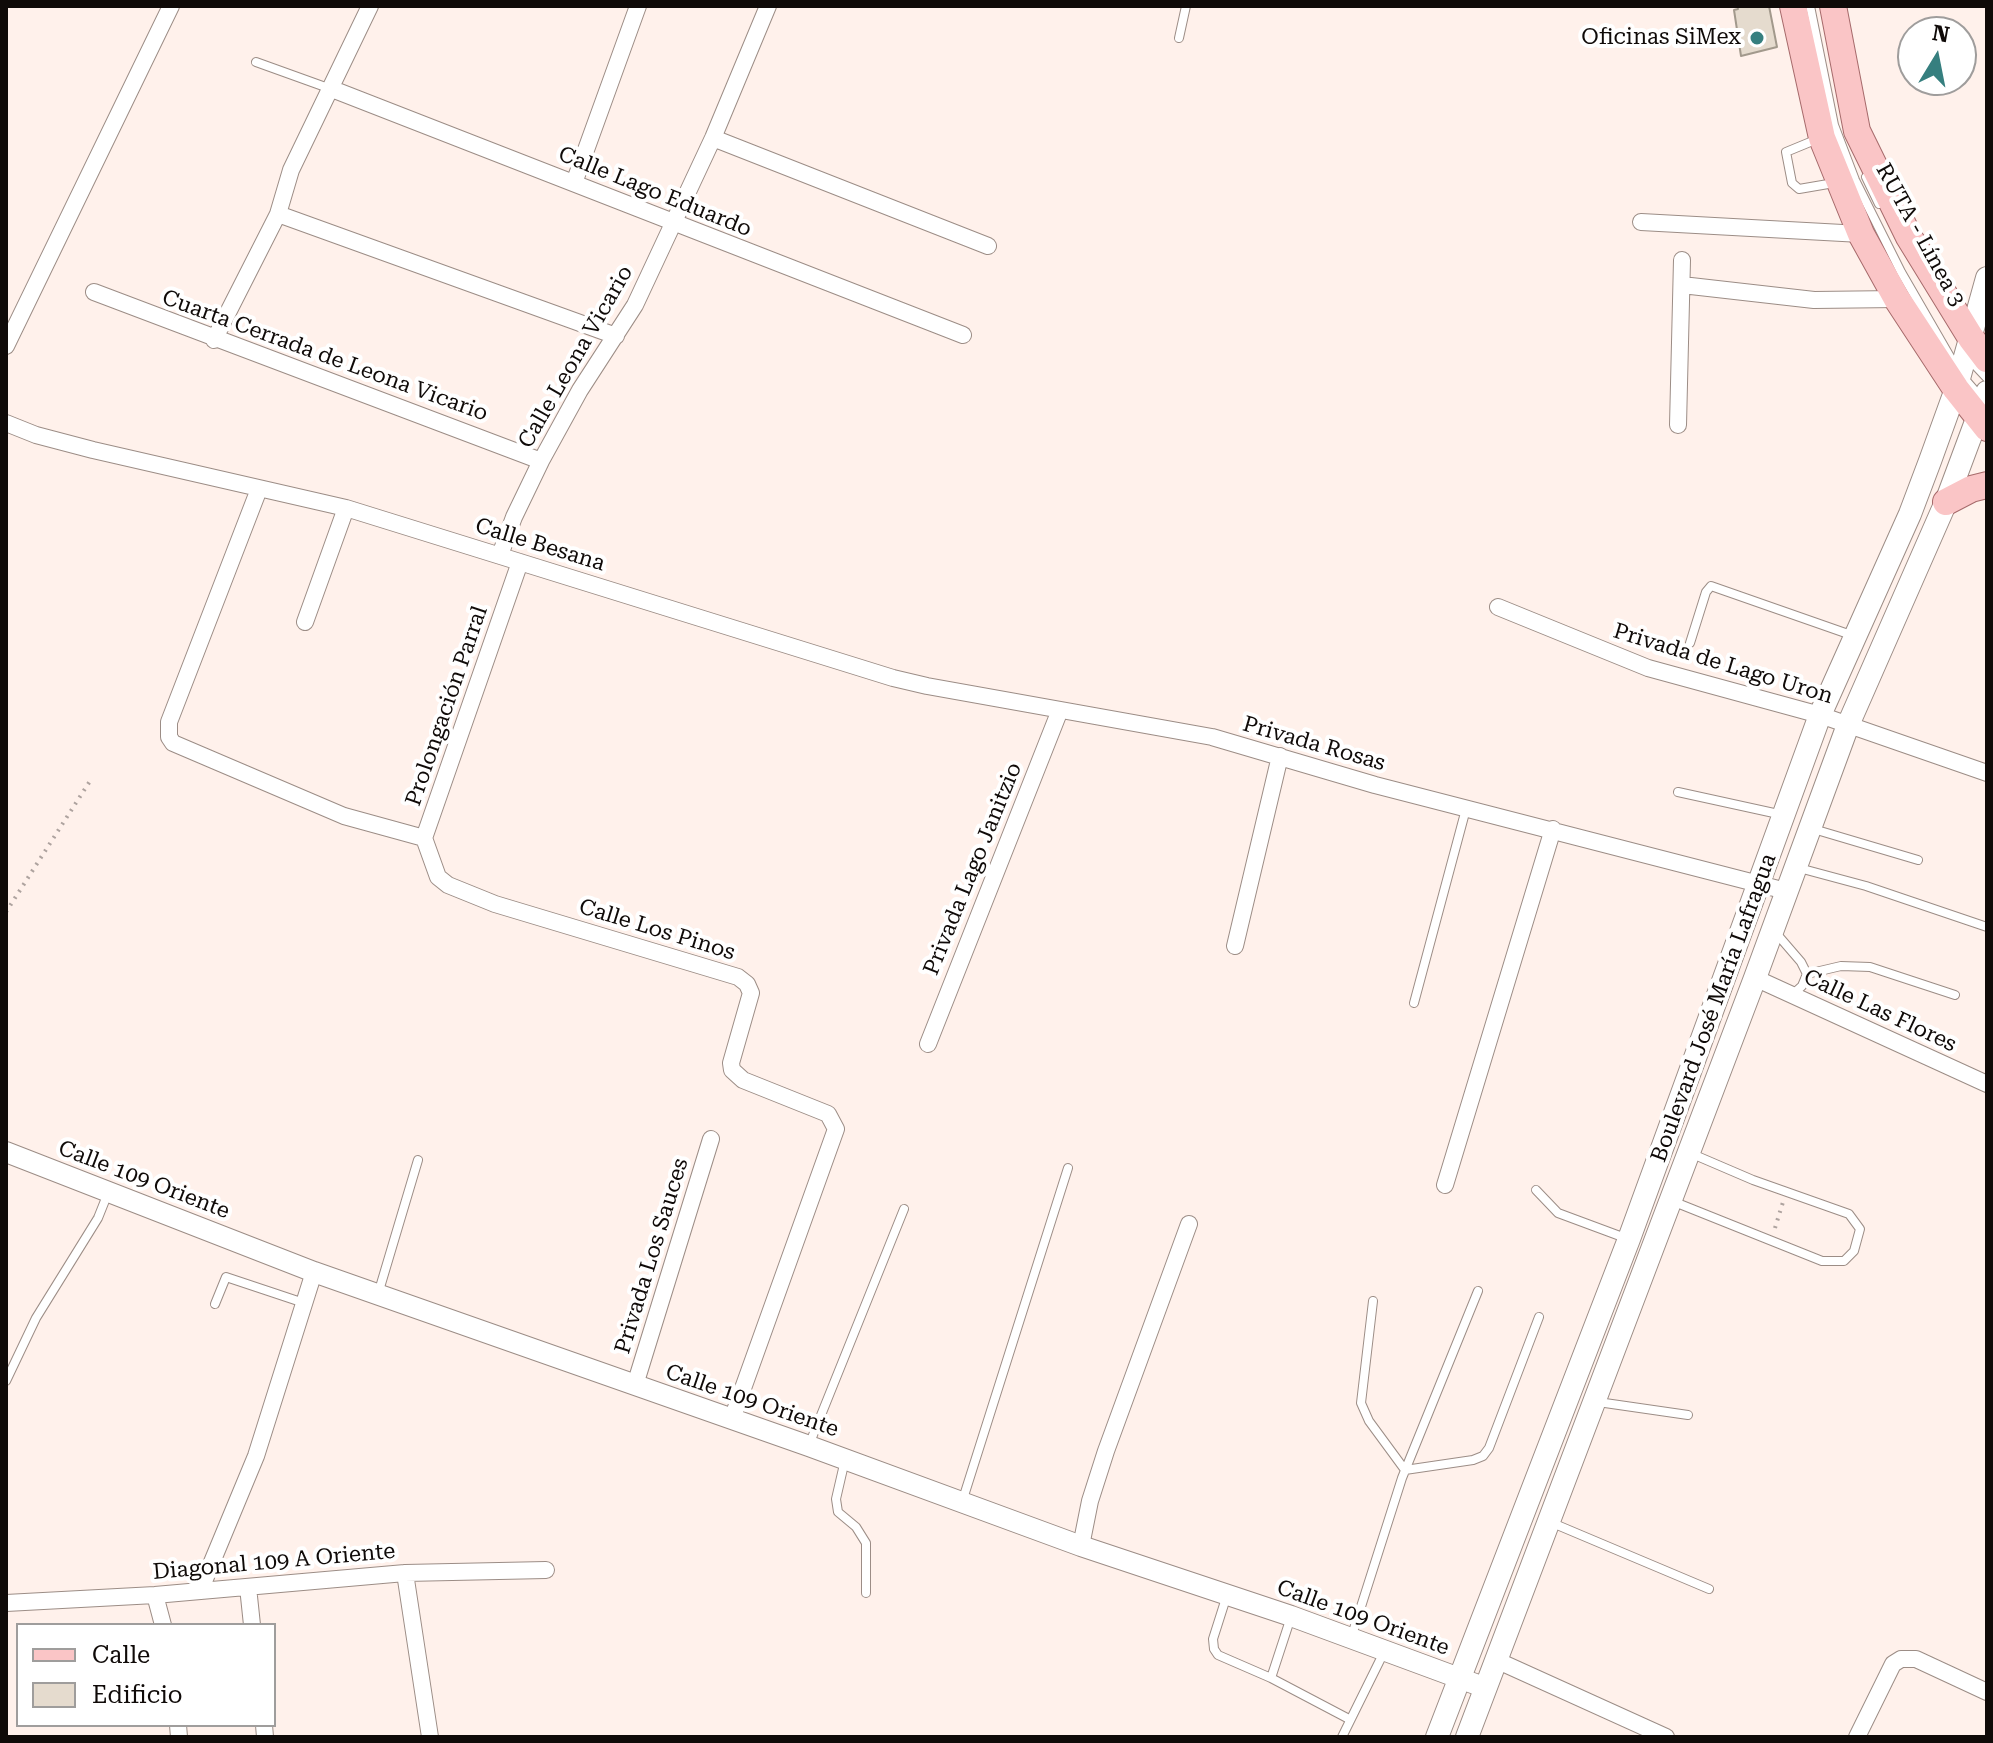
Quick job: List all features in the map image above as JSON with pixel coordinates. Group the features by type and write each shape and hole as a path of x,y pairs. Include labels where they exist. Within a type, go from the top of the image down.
{"main road":[{"path":"1793,6 1822,138 1861,234 1897,299 1967,360"},
{"path":"1833,6 1857,131 1967,360 1984,408"},
{"name":"Boulevard José María Lafragua","path":"1437,1737 1629,1239 1820,715 1910,514 1967,360 1987,278"},
{"name":"Boulevard José María Lafragua","path":"1473,1735 1496,1660 1848,725 1984,408"},
{"path":"1946,502 1971,489 1987,485"}],"street":[{"path":"6,346 171,6"},
{"path":"214,340 278,214 291,170 370,6"},
{"path":"574,183 638,6"},
{"name":"Calle Leona Vicario","path":"500,555 541,461 580,390 635,305 713,138 768,6"},
{"name":"Calle Lago Eduardo","path":"332,89 963,335"},
{"path":"713,138 988,246"},
{"path":"278,214 616,336"},
{"path":"1641,222 1861,234"},
{"path":"1678,425 1682,260"},
{"path":"1682,285 1814,300 1897,299"},
{"name":"Cuarta Cerrada de Leona Vicario","path":"94,292 214,340 383,399 541,461"},
{"name":"Calle Besana","path":"6,423 36,435 93,450 346,508 893,678 1060,710"},
{"path":"259,489 169,722 169,737 173,743 344,816 424,838"},
{"path":"305,622 346,508"},
{"name":"Prolongación Parral","path":"432,864 424,838 520,562"},
{"name":"Privada de Lago Uron","path":"1498,607 1648,668 1820,715 1987,773"},
{"name":"Privada Rosas","path":"1060,710 1212,737 1375,785 1786,891"},
{"name":"Privada Lago Janitzio","path":"928,1044 1060,710"},
{"path":"1235,946 1280,756"},
{"path":"1445,1185 1553,829"},
{"name":"Calle Los Pinos","path":"432,864 438,877 448,885 495,904 738,977 747,984 751,993 731,1063 732,1070 743,1080 819,1110 833,1120 836,1129 732,1419"},
{"name":"Calle Las Flores","path":"1755,978 1987,1084"},
{"name":"Privada Los Sauces","path":"635,1385 711,1139"},
{"name":"Calle 109 Oriente","path":"6,1152 314,1272 809,1446 1081,1546 1291,1616 1486,1688"},
{"path":"1081,1546 1090,1501 1106,1451 1189,1224"},
{"path":"200,1591 256,1456 314,1272"},
{"name":"Diagonal 109 A Oriente","path":"6,1603 155,1595 405,1573 546,1570"},
{"path":"405,1573 430,1737"},
{"path":"248,1587 252,1623"},
{"path":"155,1595 162,1623"},
{"path":"1857,1737 1893,1664 1901,1659 1916,1659 1987,1692"},
{"path":"1496,1660 1666,1737"}],"lane":[{"path":"1179,38 1186,6"},
{"path":"1810,6 1834,125 1855,180 1901,272 1967,360 1987,378"},
{"path":"1823,6 1836,79"},
{"path":"256,62 332,89"},
{"name":"RUTA - Línea 3","path":"1841,108 1855,149"},
{"path":"1822,138 1786,152 1792,183 1799,189 1839,182"},
{"name":"RUTA - Línea 3","path":"1860,163 1886,217"},
{"path":"1690,643 1706,592 1711,586 1855,637"},
{"path":"1678,792 1784,815"},
{"path":"1414,1003 1466,809"},
{"path":"1809,828 1918,860"},
{"path":"1795,866 1866,886 1987,927"},
{"path":"1773,930 1801,962 1807,974 1802,986 1792,995"},
{"path":"1807,974 1841,966 1870,967 1955,995"},
{"path":"1671,1201 1822,1261 1844,1261 1854,1251 1860,1229 1849,1214 1787,1193 1689,1153"},
{"path":"378,1295 418,1160"},
{"path":"962,1502 1068,1168"},
{"path":"1536,1190 1558,1213 1629,1239"},
{"path":"6,1381 36,1318 98,1218 108,1192"},
{"path":"809,1446 904,1209"},
{"path":"215,1304 226,1277 304,1303"},
{"path":"1351,1639 1405,1470 1478,1291"},
{"path":"1373,1301 1361,1403 1369,1421 1405,1470"},
{"path":"1405,1470 1483,1456 1489,1448 1539,1317"},
{"path":"1595,1402 1688,1415"},
{"path":"845,1459 836,1499 838,1512 856,1527 866,1543 866,1593"},
{"path":"1549,1522 1709,1589"},
{"path":"1228,1595 1213,1639 1218,1655 1271,1678 1349,1719"},
{"path":"1271,1678 1291,1616"},
{"path":"1342,1737 1385,1651"}],"path":[{"path":"6,912 90,781"},
{"path":"1771,1240 1787,1193"}],"building":[{"name":"Oficinas SiMex","path":"1737,6 1769,6 1777,47 1741,56 1734,10 1738,9"}],"place":[{"name":"Oficinas SiMex","path":"1757,38"}]}
